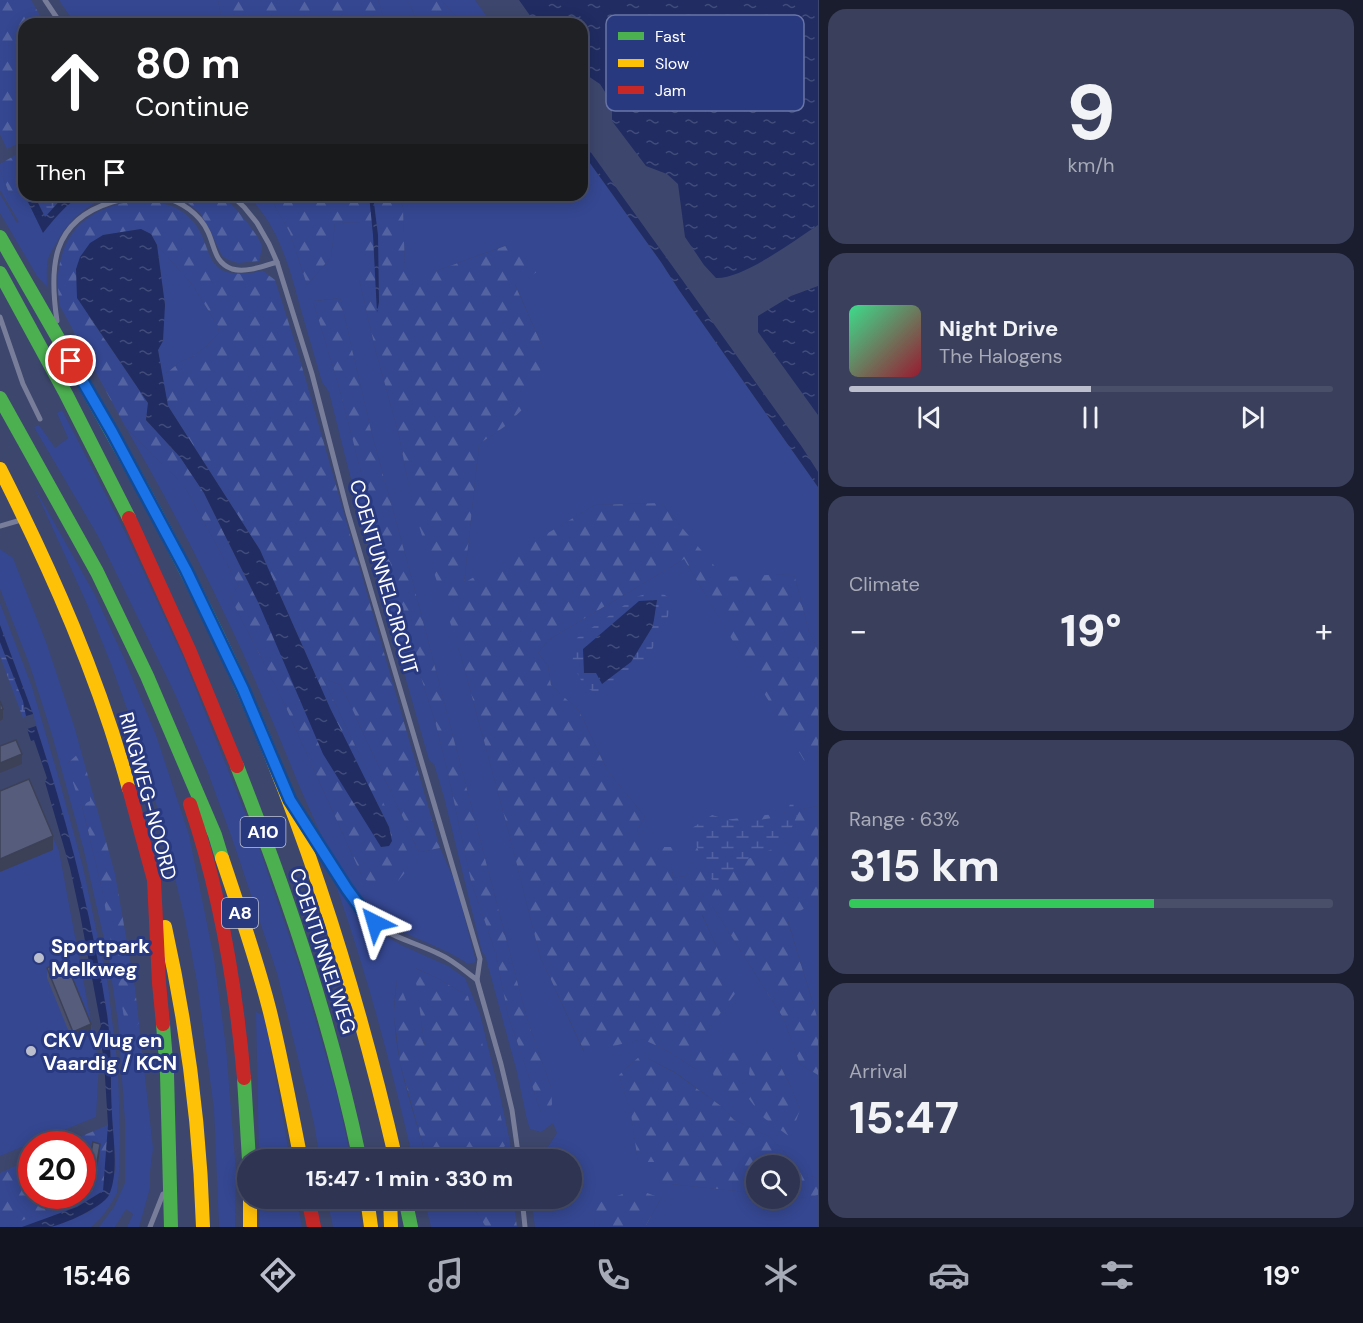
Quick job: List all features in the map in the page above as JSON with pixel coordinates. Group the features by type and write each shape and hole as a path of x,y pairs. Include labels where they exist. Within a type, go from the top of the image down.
{"highway":[{"name":"A10","path":"0,237 112,432 186,570 243,689 290,800 330,914 363,1024 389,1128 390,1149"},
{"name":"COENTUNNELWEG","path":"0,273 60,382 129,517 230,747 287,898 317,991 358,1149"},
{"path":"0,398 97,572 147,676 192,809 227,948 242,1061 248,1149"},
{"name":"RINGWEG-NOORD","path":"0,469 25,518 83,650 129,787 154,880 159,983 167,1074 171,1227"},
{"name":"A8","path":"147,676 215,835 253,951 285,1076 299,1149"},
{"path":"154,880 177,978 190,1065 198,1132 203,1227"},
{"path":"389,1128 394,1149"},
{"path":"250,1209 250,1227"},
{"path":"310,1209 314,1227"},
{"path":"369,1209 371,1227"},
{"path":"390,1209 391,1227"},
{"path":"407,1209 411,1227"}],"lane":[{"path":"45,0 57,18"},
{"path":"60,343 53,293 54,264 61,244 72,225 87,212 116,201"},
{"path":"172,201 191,210 200,220 208,232 219,260 232,269 249,269 277,262"},
{"name":"COENTUNNELCIRCUIT","path":"238,201 257,223 277,262 312,374 348,513 480,959 477,980 501,1064 512,1110 517,1149"},
{"path":"0,317 22,384 40,419"},
{"path":"0,525 25,518"},
{"path":"290,800 366,915 394,935 452,960 477,980"},
{"path":"150,1227 171,1176"},
{"path":"523,1209 525,1227"}],"green space":[{"path":"0,0 31,0 42,18 18,18 18,143 7,149 0,134"},
{"path":"59,0 218,0 222,18 71,18"},
{"path":"218,0 378,0 383,18 222,18"},
{"path":"378,0 407,0 416,18 383,18"},
{"path":"407,0 441,0 457,18 416,18"},
{"path":"441,0 475,0 488,18 457,18"},
{"path":"18,154 18,192 9,193 0,164"},
{"path":"588,160 818,487 818,650 809,632 794,574 724,578 661,503 595,505 464,584 479,444 504,427 544,350 515,284 541,269 507,245 436,271 405,271 403,208 400,201 588,201"},
{"path":"0,169 9,193 18,192 18,201 28,201 43,232 72,201 99,201 74,218 53,248 48,259 47,287 37,276 0,213 0,194 17,223 19,222 0,190"},
{"path":"37,201 60,201 45,217"},
{"path":"134,201 145,201 174,207 195,224 217,266 226,272 241,274 263,271 275,280 440,848 419,852 341,685 323,678 413,863 398,881 378,885 371,884 362,876 279,692 230,597 239,586 184,485 126,428 60,306 58,272 69,239 86,219 110,207","holes":["141,229 151,234 157,245 192,284 218,326 219,333 192,357 162,374 168,406 260,550 330,708 389,827 392,841 258,602 204,493 180,457 146,420 148,403 88,315 103,235"]},
{"path":"187,201 228,201 251,227 260,242 262,249 259,261 238,263 222,256 200,213"},
{"path":"252,201 273,201 290,233 307,285 331,257 335,223 361,222 359,278 399,435 408,482 461,656 540,956 584,1052 642,1039 668,1051 696,1069 705,1034 736,991 702,914 713,907 784,1019 800,1064 818,1075 818,1179 800,1169 800,1155 787,1155 771,1138 734,1120 721,1106 676,1073 641,1055 619,1075 631,1113 638,1161 662,1162 662,1183 746,1192 746,1209 800,1209 800,1197 818,1195 818,1227 645,1227 661,1198 594,1205 595,1227 535,1227 532,1209 582,1209 582,1149 547,1149 557,1133 553,1123 541,1132 530,1129 517,1072 485,955 482,952 444,797 434,764 429,760 329,392 322,382 292,279 275,234","holes":["340,298 372,435 527,1019 551,1088 541,1112 508,1015 496,954 471,881 435,721 386,568 338,383 313,301","779,1063 800,1110 749,1100 756,1086"]},
{"path":"273,201 400,201 403,208 405,271 436,271 508,245 542,269 515,285 544,350 540,373 528,404 504,427 479,444 464,583 595,505 661,503 724,577 794,574 809,632 818,650 818,751 805,762 684,559 548,640 538,653 548,666 551,685 579,711 607,770 645,817 637,829 643,847 682,847 671,862 673,878 686,876 697,841 708,822 783,813 818,806 818,900 787,919 818,1020 818,1075 800,1064 784,1019 713,907 702,915 737,991 705,1034 707,1060 696,1069 668,1051 642,1039 585,1053 540,956 461,656 419,526 399,435 359,278 360,222 335,223 331,257 307,285 290,233"},
{"path":"157,245 192,284 218,326 219,333 192,357 162,374 158,349 165,305"},
{"path":"340,298 372,435 527,1019 551,1088 552,1104 547,1118 541,1112 508,1015 496,954 471,881 435,721 386,568 338,383 313,301"},
{"path":"62,410 125,532 183,657 260,850 304,980 337,1094 349,1149 318,1149 277,973 207,770 175,694 98,536 34,427 39,425 55,448 68,438 57,413"},
{"path":"126,428 184,485 239,586 230,597 279,692 362,876 412,863 323,678 341,685 419,852 440,848 456,884 476,962 468,964 444,950 391,926 370,909 338,865 313,816 240,646 209,582"},
{"path":"33,485 95,595 124,658 156,735 189,835 214,958 226,1047 236,1172 235,1227 219,1227 214,1109 197,982 184,915 158,810 132,723 111,664 87,604"},
{"path":"0,549 13,558 46,642 75,729 81,751 67,764 90,797 90,801 82,806 102,889 131,1032 139,1023 153,1148 150,1188 139,1227 127,1227 133,1214 126,1209 115,1227 99,1227 114,1207 125,1183 125,1122 118,1022 109,961 83,847 30,666 0,589"},
{"path":"684,559 805,761 818,751 818,806 783,813 692,859 686,876 673,878 671,862 643,848 637,829 645,817 607,770 579,711 551,685 548,666 538,653 548,640"},
{"path":"658,590 673,601 663,631 640,669 599,695 584,686 572,663 577,638 636,597"},
{"path":"0,603 32,687 57,772 83,867 108,985 118,1069 119,1172 117,1193 100,1219 91,1227 50,1227 96,1209 108,1197 116,1168 107,1015 92,937 65,823 33,714 0,625"},
{"path":"0,642 23,701 26,716 23,718 0,656"},
{"path":"81,751 115,874 139,1023 131,1033 125,1023 102,889 82,805 90,801 90,797 77,795 67,764"},
{"name":"Sportpark Melkweg","path":"32,790 59,851 99,1064 96,1117 62,1131 18,1131 18,1149 0,1156 0,802"},
{"path":"794,795 802,803 785,844 738,863 717,891 689,830 712,815 739,823 785,816"},
{"path":"335,883 368,926 401,945 448,966 465,978 480,1014 511,1149 503,1149 507,1142 468,996 415,968 425,1050 397,980 394,1003 397,1048 424,1149 411,1149 358,951"},
{"path":"818,900 818,1020 787,918"},
{"path":"414,968 468,996 486,1056 507,1142 503,1149 424,1149 400,1063 394,1014 397,978 425,1047"},
{"path":"256,1012 265,1016 288,1149 259,1149"},
{"path":"765,1049 779,1063 800,1110 790,1137 764,1118 749,1099 756,1086 749,1074 751,1057"},
{"path":"726,1051 740,1054 745,1071 741,1081 741,1095 722,1088 714,1077 716,1057"},
{"path":"641,1055 675,1073 721,1106 734,1120 771,1138 787,1155 746,1155 746,1192 662,1183 662,1162 638,1162 631,1114 619,1075"},
{"path":"108,1125 104,1186 96,1189 96,1131 94,1131"},
{"path":"18,1165 18,1209 50,1209 6,1227 0,1227 0,1173"},
{"path":"800,1169 818,1179 818,1195 800,1197"},
{"path":"104,1186 103,1191 96,1195 96,1189"},
{"path":"636,1189 661,1198 645,1227 595,1227 593,1205"},
{"path":"49,1209 72,1209 24,1227 6,1227"},
{"path":"260,1209 299,1209 302,1227 260,1227"},
{"path":"329,1209 360,1209 361,1227 333,1227"},
{"path":"426,1209 474,1209 486,1227 431,1227"},
{"path":"474,1209 514,1209 517,1227 486,1227"}],"water":[{"path":"519,0 818,0 818,225 754,266 727,277 716,278 685,237 678,184 667,174 646,166 612,121 612,111 804,111 804,15 606,15 606,94 600,84 588,76 588,18 532,18"},
{"path":"588,148 802,447 818,472 818,487 679,290 588,160"},
{"path":"37,201 45,217 60,201 74,201 43,233 28,202"},
{"path":"370,201 374,201 378,235 379,302 377,313"},
{"path":"141,229 151,234 157,245 165,305 163,341 158,350 168,406 260,550 330,708 389,827 392,841 389,846 381,847 323,754 258,602 204,493 180,457 146,420 148,403 77,298 76,269 80,257 90,243 103,235"},
{"path":"818,286 818,415 758,332 758,316 791,296"},
{"path":"657,600 653,626 631,662 602,684 596,673 584,673 583,649 639,601"},
{"path":"0,625 33,714 26,716 23,701 0,642"},
{"path":"36,726 78,868 107,1014 115,1166 109,1195 96,1207 96,1195 103,1191 108,1125 104,1061 99,1031 101,1026 70,868 45,782 47,778 34,740 31,741 27,729"},
{"path":"72,1209 92,1209 56,1226 22,1227"}],"building":[{"path":"16,740 22,754 0,763 0,746"},
{"path":"29,779 53,836 0,859 0,791"},
{"path":"65,960 91,1024 73,1032 47,968"},
{"path":"96,1143 100,1144 96,1168"}],"traffic: fast":[{"path":"0,237 138,479 202,603 260,729"},
{"path":"0,273 66,394 129,518"},
{"path":"0,398 97,572 147,676 215,835 222,858"},
{"path":"237,766 274,863 307,960 336,1059 357,1149"},
{"path":"163,1024 167,1074 171,1227"},
{"path":"244,1078 248,1149"},
{"path":"407,1209 411,1227"}],"traffic: slow":[{"path":"0,469 73,626 104,707 129,789"},
{"path":"260,729 320,888 354,996 393,1149"},
{"path":"222,858 254,954 270,1012 299,1149"},
{"path":"165,927 180,1001 191,1076 199,1151 203,1227"},
{"path":"250,1209 250,1227"},
{"path":"369,1209 371,1227"},
{"path":"390,1209 391,1227"}],"traffic: jam":[{"path":"129,518 190,652 237,766"},
{"path":"129,789 154,880 163,1024"},
{"path":"190,804 210,870 225,939 244,1078"},
{"path":"310,1209 314,1227"}],"place":[{"name":"Sportpark Melkweg","path":"39,958"},
{"name":"CKV Vlug en Vaardig / KCN","path":"31,1051"}],"route":[{"path":"71,361 186,570 243,689 290,800 347,889 366,915 375,923"}]}
